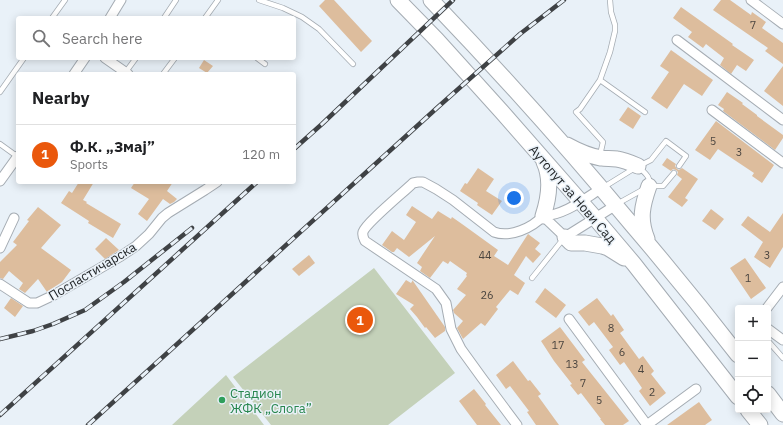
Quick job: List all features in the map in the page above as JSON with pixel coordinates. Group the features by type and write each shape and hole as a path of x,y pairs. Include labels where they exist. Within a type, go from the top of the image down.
{"main road":[{"name":"Аутопут за Нови Сад","path":"398,0 437,40 595,218 634,264 735,393"},
{"name":"Аутопут за Нови Сад","path":"431,0 500,73 561,141 735,346"},
{"path":"561,141 577,150 599,158 625,160 638,166"},
{"path":"542,158 546,167 549,186 544,216"},
{"path":"649,186 642,208 642,219 644,231 650,246"},
{"path":"565,237 571,243 585,243 608,248 634,264"},
{"path":"771,398 783,414"},
{"path":"750,413 760,425"}],"street":[{"path":"111,16 121,0"},
{"path":"751,0 783,24"},
{"path":"677,40 783,120"},
{"path":"75,72 83,60"},
{"path":"108,60 125,72"},
{"path":"712,110 783,163"},
{"path":"0,181 16,160"},
{"path":"517,425 461,349 452,333 444,299 436,289 365,242 363,237 364,232 370,223 413,183 418,182 423,182 436,189 453,200 494,232 500,234 516,232 532,226 544,216 552,216 561,213 602,188"},
{"name":"Посластичарска","path":"0,284 29,302 37,303 54,296 136,246 168,213 214,184"},
{"path":"544,216 565,237 616,205"},
{"path":"0,248 14,218"},
{"path":"769,305 783,287"},
{"path":"569,319 647,425 696,389"},
{"path":"771,332 783,340"}],"lane":[{"path":"53,16 65,0"},
{"path":"165,16 176,0"},
{"path":"206,16 218,0"},
{"path":"259,0 302,17 319,28 353,64"},
{"path":"599,158 603,142 576,112 580,109 600,80 610,52 615,25 611,12 610,0"},
{"path":"0,92 23,60"},
{"path":"127,72 135,60"},
{"path":"164,72 174,60"},
{"path":"260,60 266,64"},
{"path":"600,80 645,112"},
{"path":"602,188 638,166 651,160 666,141 686,156 679,166"},
{"path":"0,144 16,156"},
{"path":"638,166 648,175 650,181 649,186"},
{"path":"616,205 649,186 663,186 674,173"},
{"path":"532,278 565,237"},
{"path":"771,344 783,358"}],"green space":[{"path":"374,268 455,373 388,425 271,425 233,377"},
{"name":"Стадион ЖФК „Слога”","path":"226,375 264,425 172,425"}],"building":[{"path":"325,0 334,0 372,41 361,52 319,6"},
{"path":"721,0 730,0 751,15 752,12 766,22 762,28 783,43 783,64 765,51 768,48 713,10"},
{"path":"681,7 754,60 746,71 737,65 731,74 720,65 724,58 706,44 703,48 688,37 692,32 673,18"},
{"path":"671,50 713,80 702,96 684,84 667,109 651,98 669,72 660,66"},
{"path":"204,60 213,66 208,72 199,68"},
{"path":"783,66 783,106 764,91"},
{"path":"727,92 783,135 783,138 775,150 723,111 724,109 718,105"},
{"path":"628,107 641,116 633,129 619,120"},
{"path":"716,121 774,165 762,183 752,176 754,173 718,149 710,160 695,150"},
{"path":"667,158 676,164 675,166 677,169 679,170 682,168 698,179 685,198 688,200 682,207 668,197 682,179 677,175 678,172 676,170 673,169 671,171 662,165"},
{"path":"478,168 494,179 486,191 502,201 492,215 460,191"},
{"path":"78,184 93,184 83,200 121,224 113,238 88,223 89,221 61,203 69,191 72,193"},
{"path":"134,184 172,184 167,191 177,199 170,204 163,199 147,221 138,214 149,199 131,188"},
{"path":"412,206 432,219 438,211 451,219 452,217 498,250 494,256 508,265 528,234 540,243 535,249 541,254 533,263 526,256 514,275 525,283 518,295 510,290 496,307 498,309 485,326 481,323 463,339 457,328 463,321 454,313 453,310 466,295 457,289 467,276 467,273 450,261 448,264 443,261 430,278 420,271 422,267 417,263 435,236 409,257 397,248 394,252 392,252 382,245 392,231 404,240 416,222 406,215"},
{"path":"38,207 61,225 41,248 71,270 62,282 47,292 38,279 25,293 19,289 23,283 9,271 3,279 0,278 0,262 17,245 13,242 29,221 27,220"},
{"path":"711,209 724,219 715,230 702,221"},
{"path":"783,213 783,247 770,268 754,257 763,242 741,225 748,216 770,232"},
{"path":"106,238 119,250 105,259 95,249"},
{"path":"309,255 315,263 299,276 292,269"},
{"path":"745,258 766,288 751,299 730,268"},
{"path":"406,280 411,283 413,280 445,327 445,331 435,338 410,309 414,305 396,294"},
{"path":"545,288 566,305 556,318 535,302"},
{"path":"11,298 23,306 15,317 4,308"},
{"path":"597,298 611,316 613,314 624,330 620,333 639,359 643,356 654,371 651,374 666,393 650,406 639,391 642,388 624,362 620,365 609,350 613,347 594,322 589,326 578,312"},
{"path":"560,327 585,360 582,362 629,421 623,425 605,425 581,393 578,395 570,385 572,384 541,341"},
{"path":"513,361 528,381 530,380 541,394 538,396 559,425 536,425 527,412 529,411 510,386 506,389 496,375"},
{"path":"474,389 501,425 477,425 459,401"},
{"path":"699,402 712,420 705,425 667,425"}],"railway":[{"path":"296,147 453,0"},
{"path":"88,425 438,107 520,34 564,0"},
{"path":"0,415 255,184"},
{"path":"0,339 33,331 85,310 124,282 192,228"}],"place":[{"name":"Ф.К. „Змај”","path":"360,320"},
{"name":"Стадион ЖФК „Слога”","path":"222,400"}]}
